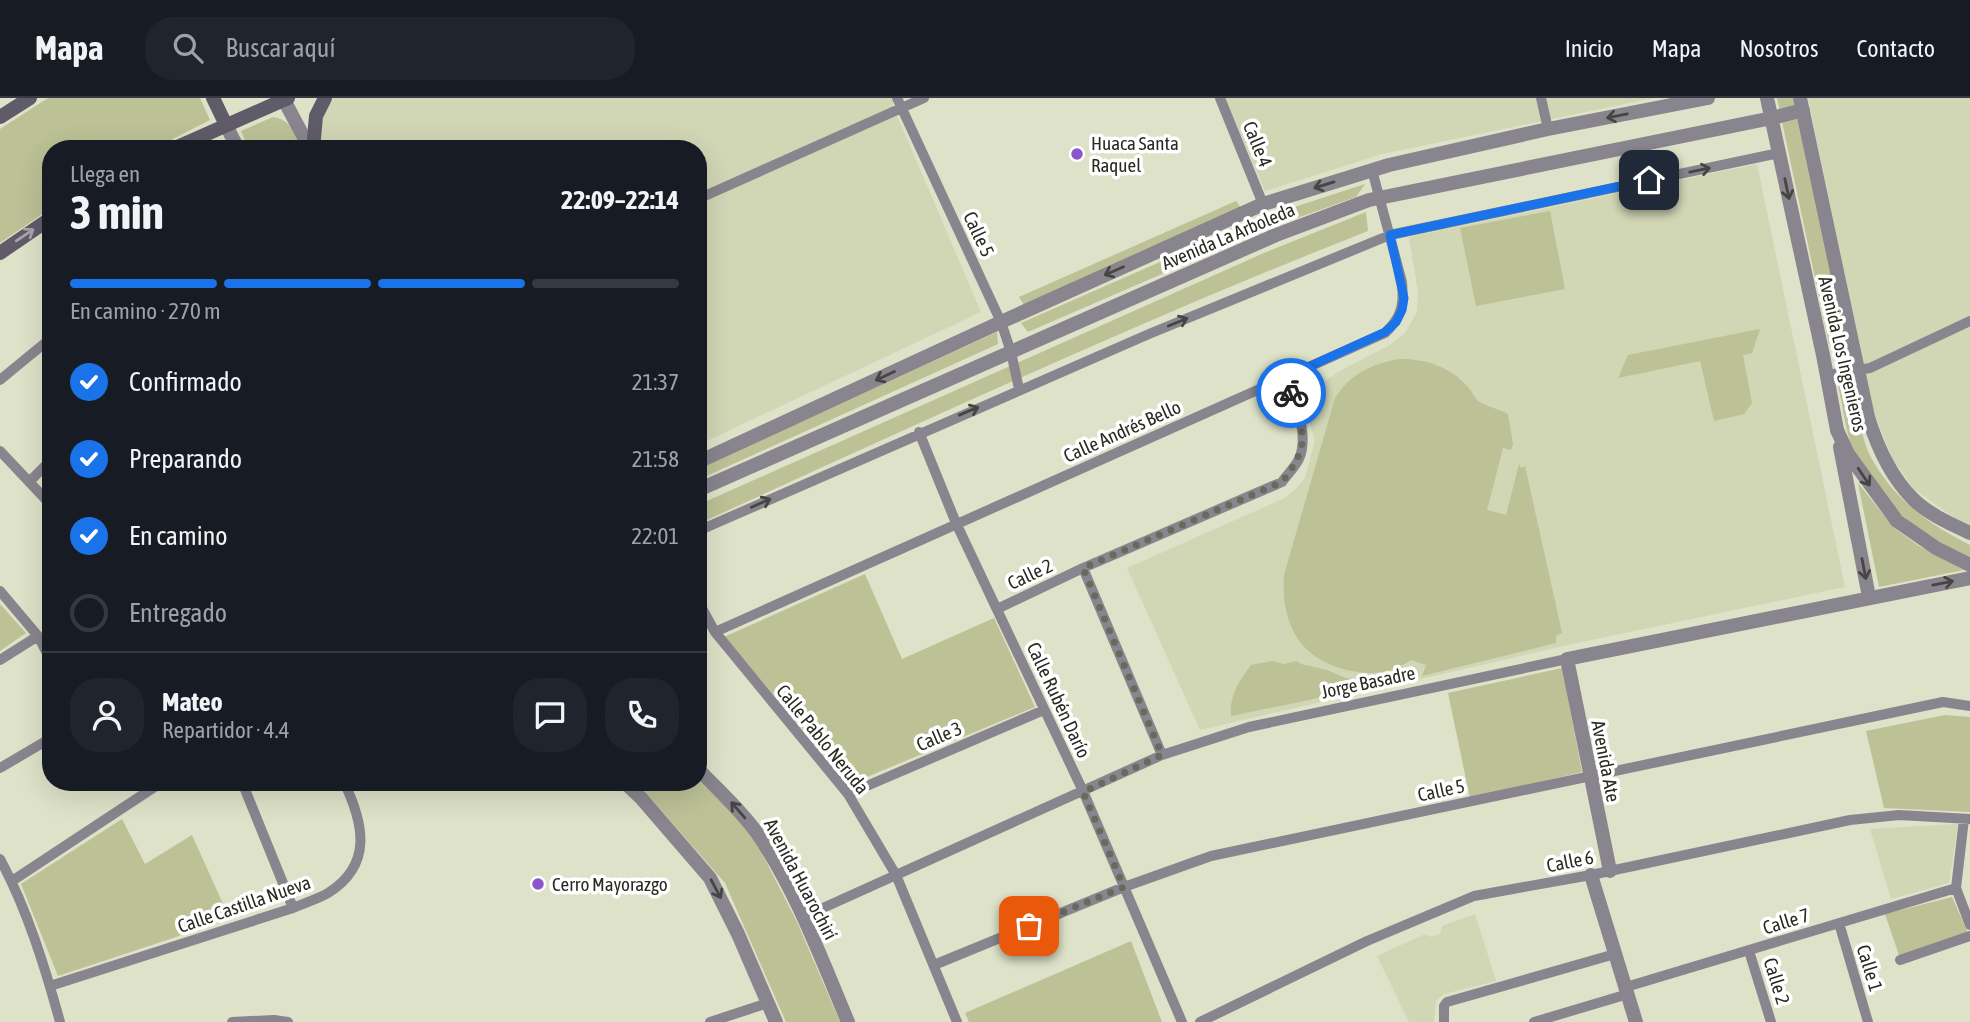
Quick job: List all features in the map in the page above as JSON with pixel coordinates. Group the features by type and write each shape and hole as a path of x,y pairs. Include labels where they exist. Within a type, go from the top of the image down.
{"main road":[{"path":"0,117 30,98"},
{"path":"213,98 226,125"},
{"path":"313,140 316,116 325,98"},
{"path":"193,140 285,99"},
{"path":"0,253 42,224"}],"street":[{"path":"707,195 899,103 924,98"},
{"name":"Calle 4","path":"1220,98 1263,204"},
{"path":"1541,98 1548,129"},
{"name":"Avenida La Arboleda","path":"707,458 1263,204 1372,170 1548,129 1708,98"},
{"name":"Avenida Los Ingenieros","path":"1767,98 1837,430 1848,454 1897,521 1936,548 1970,565"},
{"path":"285,99 307,140"},
{"name":"Calle 5","path":"899,103 1001,322 1019,389"},
{"name":"Avenida La Arboleda","path":"707,486 1276,235 1379,198 1772,118 1802,104"},
{"name":"Avenida Los Ingenieros","path":"1802,104 1875,441 1885,461 1913,499 1948,523 1970,533"},
{"path":"226,125 234,140"},
{"path":"707,527 1019,389 1390,235 1779,153"},
{"name":"Calle Andrés Bello","path":"715,632 1385,332 1396,322 1404,298 1372,170"},
{"path":"1827,375 1870,368 1970,321"},
{"path":"0,380 42,345"},
{"name":"Calle 2","path":"997,609 1083,568 1282,482 1298,461 1304,441 1286,377"},
{"path":"1837,430 1869,597"},
{"name":"Calle Rubén Darío","path":"919,432 956,523 1083,792 1182,1022"},
{"path":"0,451 42,495"},
{"path":"30,481 42,469"},
{"path":"1083,568 1162,755"},
{"name":"Jorge Basadre","path":"803,917 1162,755 1249,727 1567,659 1970,578"},
{"path":"0,592 42,644"},
{"name":"Calle Pablo Neruda","path":"707,617 715,632 848,794 896,875 957,1022"},
{"path":"0,660 38,636"},
{"name":"Avenida Ate","path":"1567,659 1610,871"},
{"name":"Calle 5","path":"934,965 1124,887 1211,856 1943,702 1970,706"},
{"name":"Calle 3","path":"848,794 1044,710"},
{"path":"0,768 42,743"},
{"name":"Avenida Huarochirí","path":"707,778 756,832 803,917 848,1022"},
{"path":"12,881 148,791"},
{"path":"246,791 293,908"},
{"name":"Calle Castilla Nueva","path":"50,986 293,908 328,893 352,873 361,849 359,822 347,791"},
{"path":"634,791 710,878 738,934 776,1022"},
{"name":"Calle 6","path":"1200,1022 1367,941 1474,897 1591,876 1850,820 1899,815 1967,819"},
{"path":"1967,819 1956,888 1970,925"},
{"path":"0,859 12,881 50,986 60,1022"},
{"path":"1591,876 1636,1022"},
{"name":"Calle 7","path":"1534,1022 1749,951 1956,888"},
{"name":"Calle 1","path":"1839,923 1868,1022"},
{"path":"1900,960 1970,936"},
{"name":"Calle 2","path":"1749,951 1771,1022"},
{"path":"1444,1022 1444,1006 1447,1002 1615,954"},
{"path":"710,1022 768,1003"},
{"path":"232,1022 288,1022"}],"shaded area":[{"path":"48,98 200,98 210,120 171,140 42,140 42,214 0,243 0,129"},
{"path":"333,98 905,98 892,104 981,312 707,441 707,140 321,140 320,129 327,104"},
{"path":"1225,98 1653,98 1382,154 1265,191"},
{"path":"1777,98 1793,98 1846,341 1842,346 1834,348 1829,344"},
{"path":"1808,98 1970,98 1970,525 1956,519 1914,489 1893,460 1872,407"},
{"path":"273,117 288,124 297,140 245,140 241,131"},
{"path":"1757,164 1845,587 1572,644 1200,730 1127,568 1285,498 1297,488 1305,478 1315,441 1302,395 1347,367 1390,345 1405,333 1417,312 1418,292 1409,237"},
{"path":"1365,184 1356,197 1261,231 1028,332 1021,323 1258,219"},
{"path":"1236,201 1241,208 1024,305 1019,297"},
{"path":"1550,211 1565,289 1476,306 1460,228"},
{"path":"1366,212 1368,231 1115,336 707,520 707,501 1264,253"},
{"path":"1760,329 1752,353 1743,355 1752,403 1744,414 1714,421 1700,361 1618,378 1628,355"},
{"path":"997,332 998,344 707,476 707,465"},
{"path":"1399,359 1419,360 1445,369 1461,380 1478,401 1508,414 1513,444 1511,450 1503,448 1487,510 1506,515 1519,464 1521,468 1525,466 1562,633 1556,636 1556,643 1422,676 1426,665 1411,660 1392,669 1365,673 1339,668 1323,661 1299,641 1291,627 1286,612 1284,575 1335,398 1347,382 1362,371"},
{"path":"1853,382 1865,443 1882,475 1915,510 1970,545 1970,559 1934,539 1901,515 1874,486 1853,449 1844,418 1838,386"},
{"path":"1858,483 1894,528 1919,546 1964,570 1879,587"},
{"path":"865,574 902,659 994,618 1035,707 850,784 724,637"},
{"path":"0,604 26,633 0,651"},
{"path":"1272,661 1284,664 1297,661 1346,678 1375,681 1415,675 1416,678 1231,716 1236,689 1251,665"},
{"path":"1562,668 1582,772 1470,798 1448,693"},
{"path":"1945,715 1970,717 1970,812 1884,808 1866,731"},
{"path":"707,789 737,817 754,838 797,922 840,1022 786,1022 725,883 644,791 707,791"},
{"path":"122,819 145,864 192,835 229,917 58,976 21,884"},
{"path":"1958,824 1949,883 1891,899 1870,829"},
{"path":"1952,897 1969,935 1900,958 1885,914"},
{"path":"1475,914 1496,981 1444,994 1436,1001 1434,1022 1409,1022 1377,956 1425,934 1431,937 1440,934 1442,926"},
{"path":"1131,941 1162,1022 969,1022 965,1013"}],"way so far":[{"path":"1029,926 1124,887 1083,792 1162,755 1083,568 1282,482 1298,461 1304,441 1291,393"}],"place":[{"name":"Huaca Santa Raquel","path":"1077,154"},
{"name":"Cerro Mayorazgo","path":"538,884"}],"route":[{"path":"1291,393 1286,377 1385,332 1396,322 1404,298 1390,235 1649,180"}]}
